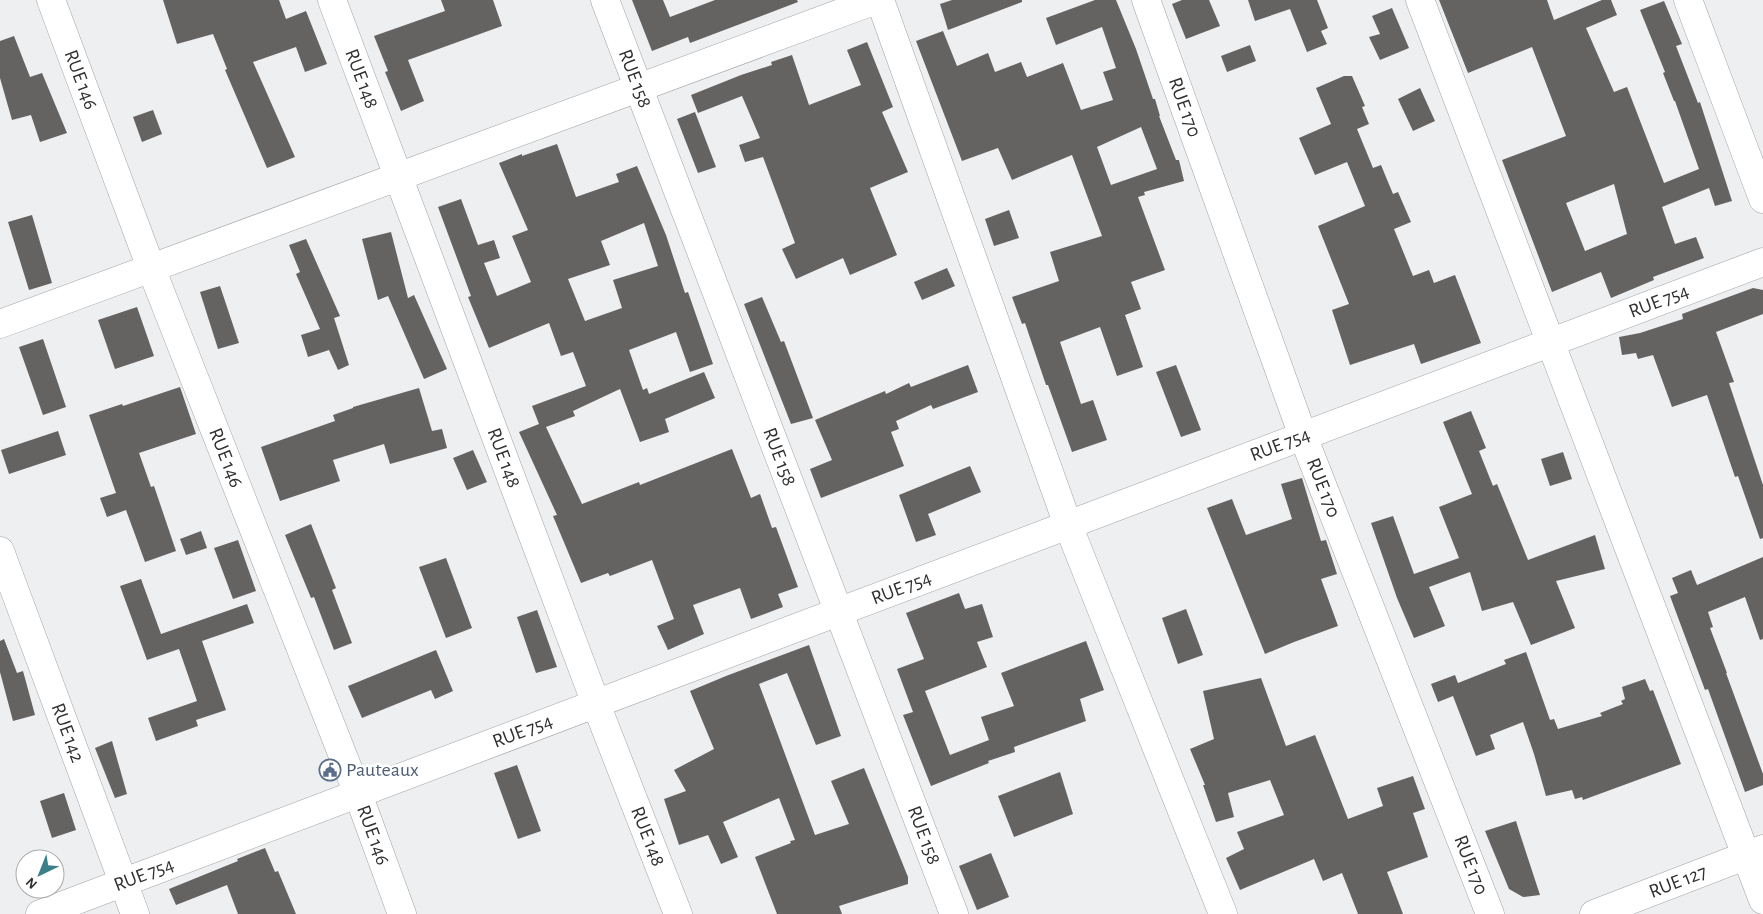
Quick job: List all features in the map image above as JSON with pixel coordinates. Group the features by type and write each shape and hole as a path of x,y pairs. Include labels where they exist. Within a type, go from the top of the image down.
{"street":[{"name":"RUE 146","path":"51,0 151,268 358,794 402,914"},
{"name":"RUE 148","path":"332,0 596,704 678,914"},
{"name":"RUE 158","path":"605,0 954,914"},
{"path":"0,324 876,0"},
{"path":"880,0 1068,524 1223,914"},
{"name":"RUE 170","path":"1146,0 1303,436 1490,914"},
{"path":"1420,0 1550,342 1755,853 1763,900"},
{"path":"1688,0 1763,199"},
{"name":"RUE 754","path":"40,914 1763,262"},
{"name":"RUE 142","path":"0,551 135,914"},
{"name":"RUE 127","path":"1594,914 1755,853"}],"building":[{"path":"163,0 279,0 286,19 306,11 327,64 305,72 296,47 253,62 295,157 267,168 225,70 227,69 213,34 177,44"},
{"path":"441,0 493,0 502,26 408,60 424,101 401,111 385,72 388,71 374,36 445,11"},
{"path":"632,0 663,0 670,17 715,0 797,0 798,2 690,43 688,37 652,51"},
{"path":"952,0 1022,0 1022,2 948,30 940,4"},
{"path":"1095,0 1116,0 1136,49 1153,99 1155,99 1159,116 1176,160 1179,160 1184,181 1144,192 1145,195 1138,197 1165,270 1131,282 1141,309 1125,315 1143,367 1117,376 1100,327 1060,342 1081,404 1093,400 1107,440 1072,452 1025,323 1022,324 1012,297 1059,281 1050,252 1102,236 1072,155 1012,180 998,148 962,161 916,41 943,31 957,66 988,53 995,72 1021,62 1027,77 1063,63 1081,110 1113,100 1103,72 1116,68 1102,27 1056,45 1046,18","holes":["1141,127 1157,169 1111,185 1097,147"]},
{"path":"1182,0 1209,0 1220,26 1186,39 1172,4"},
{"path":"1248,0 1317,0 1328,28 1321,31 1327,44 1307,52 1290,9 1255,21"},
{"path":"1439,0 1547,0 1554,20 1602,0 1611,0 1617,15 1586,28 1614,92 1627,87 1664,183 1699,169 1663,73 1665,72 1640,10 1664,1 1682,44 1676,46 1698,103 1700,102 1732,201 1715,206 1709,188 1662,207 1675,244 1696,237 1704,258 1653,277 1654,280 1611,298 1601,272 1552,292 1502,160 1566,136 1532,47 1468,73","holes":["1614,184 1627,234 1585,251 1566,203"]},
{"path":"1392,8 1409,48 1380,60 1369,37 1380,34 1372,16"},
{"path":"14,36 30,77 42,73 67,133 40,142 31,115 12,120 0,78 0,41"},
{"path":"867,42 893,107 882,112 908,172 870,188 897,255 850,275 843,258 796,279 782,249 795,243 763,157 745,162 739,145 760,138 742,96 698,113 691,95 772,65 771,62 792,55 809,105 861,85 847,50"},
{"path":"1250,45 1256,61 1227,72 1221,56"},
{"path":"1344,76 1352,76 1365,106 1362,107 1369,124 1357,129 1373,168 1381,165 1393,194 1398,192 1411,222 1394,229 1413,276 1429,270 1434,283 1455,275 1481,343 1421,364 1414,344 1350,365 1332,310 1349,304 1318,226 1365,206 1347,162 1315,175 1299,138 1331,124 1316,88"},
{"path":"1420,88 1435,121 1413,131 1398,99"},
{"path":"153,110 162,134 142,142 133,117"},
{"path":"695,112 716,167 698,173 677,119"},
{"path":"557,144 576,197 619,182 616,174 637,166 666,235 685,293 688,292 713,364 690,372 676,332 629,350 643,390 647,388 649,394 704,372 715,398 665,419 669,432 640,442 620,389 573,411 575,416 546,427 582,504 639,482 640,485 732,449 751,498 760,494 772,528 776,527 798,587 778,594 783,607 751,619 740,588 693,605 704,634 668,650 657,626 674,619 652,560 610,576 608,573 581,583 553,516 557,515 519,432 539,424 532,406 586,386 573,352 561,356 549,323 489,348 468,297 471,296 438,207 461,199 478,245 494,240 500,258 484,263 497,296 531,282 512,236 528,230 499,163 522,154 522,156","holes":["644,223 658,266 613,280 622,308 585,321 568,279 610,265 601,241"]},
{"path":"1009,210 1019,238 994,246 985,219"},
{"path":"32,215 52,283 29,290 8,222"},
{"path":"391,232 408,298 414,295 447,369 424,379 388,296 378,300 362,239"},
{"path":"306,239 340,316 334,318 349,365 338,370 329,350 308,357 301,335 320,329 296,274 300,272 289,245"},
{"path":"947,268 955,286 922,300 914,282"},
{"path":"220,286 239,343 218,349 200,292"},
{"path":"1753,288 1763,290 1763,314 1716,332 1734,382 1729,383 1763,485 1763,538 1760,539 1738,476 1735,477 1707,395 1672,407 1653,355 1638,359 1636,353 1622,355 1619,337 1640,333 1683,319 1682,314"},
{"path":"762,297 781,342 784,341 813,418 791,424 744,304"},
{"path":"137,307 154,356 115,369 98,320"},
{"path":"43,339 66,407 43,415 19,347"},
{"path":"968,365 978,392 933,409 931,405 896,421 899,429 891,432 904,466 821,498 810,469 832,460 815,420 885,391 886,394 909,383 911,387"},
{"path":"1176,365 1201,430 1181,437 1156,372"},
{"path":"180,387 196,434 139,453 151,487 154,486 176,551 145,562 126,510 107,517 100,498 116,493 89,415"},
{"path":"419,388 432,431 442,429 447,448 390,464 384,444 333,460 340,481 280,501 261,447 335,421 333,415 353,407"},
{"path":"1471,411 1486,448 1479,451 1493,486 1497,484 1528,560 1595,535 1605,569 1556,581 1575,628 1531,645 1513,602 1482,611 1470,572 1429,587 1445,626 1414,638 1397,598 1371,523 1393,516 1414,574 1459,558 1439,507 1472,494 1443,422"},
{"path":"58,431 66,455 9,474 1,450"},
{"path":"473,450 487,482 467,490 453,458"},
{"path":"1563,452 1572,479 1550,486 1541,459"},
{"path":"970,466 981,492 928,514 936,535 916,542 899,495"},
{"path":"1302,478 1321,541 1326,540 1337,574 1321,579 1338,626 1265,654 1207,508 1232,499 1246,535 1292,519 1281,484"},
{"path":"311,524 336,588 332,590 352,643 334,650 314,597 311,598 285,535"},
{"path":"201,531 207,548 186,555 180,539"},
{"path":"238,540 256,591 233,599 214,548"},
{"path":"1763,557 1763,639 1760,640 1745,597 1708,612 1713,627 1710,628 1763,774 1763,785 1745,792 1708,689 1705,690 1670,596 1678,593 1672,578 1691,570 1697,585"},
{"path":"446,558 472,628 446,638 419,567"},
{"path":"141,579 161,634 247,604 254,623 202,641 226,710 196,720 198,726 156,741 148,718 197,701 179,649 147,660 120,586"},
{"path":"959,593 965,609 982,604 993,637 977,642 987,667 925,691 950,755 989,740 981,717 1014,706 1001,673 1086,641 1104,690 1080,699 1086,721 1014,747 1015,752 988,761 989,763 931,786 903,715 913,712 897,669 924,659 906,613"},
{"path":"1186,609 1203,655 1178,664 1162,618"},
{"path":"537,610 557,667 536,673 517,617"},
{"path":"4,639 17,673 23,671 35,715 13,721 0,672 0,641"},
{"path":"809,645 841,736 816,745 787,673 759,684 815,835 849,824 831,781 864,768 908,877 908,884 839,906 842,914 777,914 755,857 795,840 779,798 723,822 738,857 721,864 708,835 679,845 664,799 686,791 674,770 714,749 690,691"},
{"path":"436,650 453,691 435,699 431,690 362,718 348,686"},
{"path":"1526,652 1550,720 1554,719 1558,729 1602,716 1600,713 1623,704 1621,701 1625,699 1622,687 1645,679 1650,691 1653,690 1681,764 1583,800 1582,797 1575,799 1572,790 1546,796 1523,722 1490,735 1495,749 1476,756 1453,696 1438,702 1431,684 1455,675 1458,683 1506,664 1504,660"},
{"path":"1261,678 1286,746 1315,735 1348,819 1383,806 1377,788 1413,776 1425,809 1413,813 1428,857 1387,872 1403,914 1358,914 1342,873 1323,881 1314,859 1240,890 1226,858 1244,849 1237,832 1284,815 1270,780 1228,793 1234,817 1216,822 1203,785 1205,785 1190,749 1214,739 1203,691"},
{"path":"112,741 127,794 115,798 95,748"},
{"path":"517,765 541,831 518,839 494,773"},
{"path":"1060,772 1073,814 1014,837 998,796"},
{"path":"64,793 76,830 52,838 40,801"},
{"path":"1516,821 1540,895 1523,897 1509,889 1485,831"},
{"path":"265,848 275,872 278,871 296,914 238,914 227,885 176,905 169,889"},
{"path":"991,853 1009,897 977,910 959,866"}],"place":[{"name":"Pauteaux","path":"330,770"}]}
